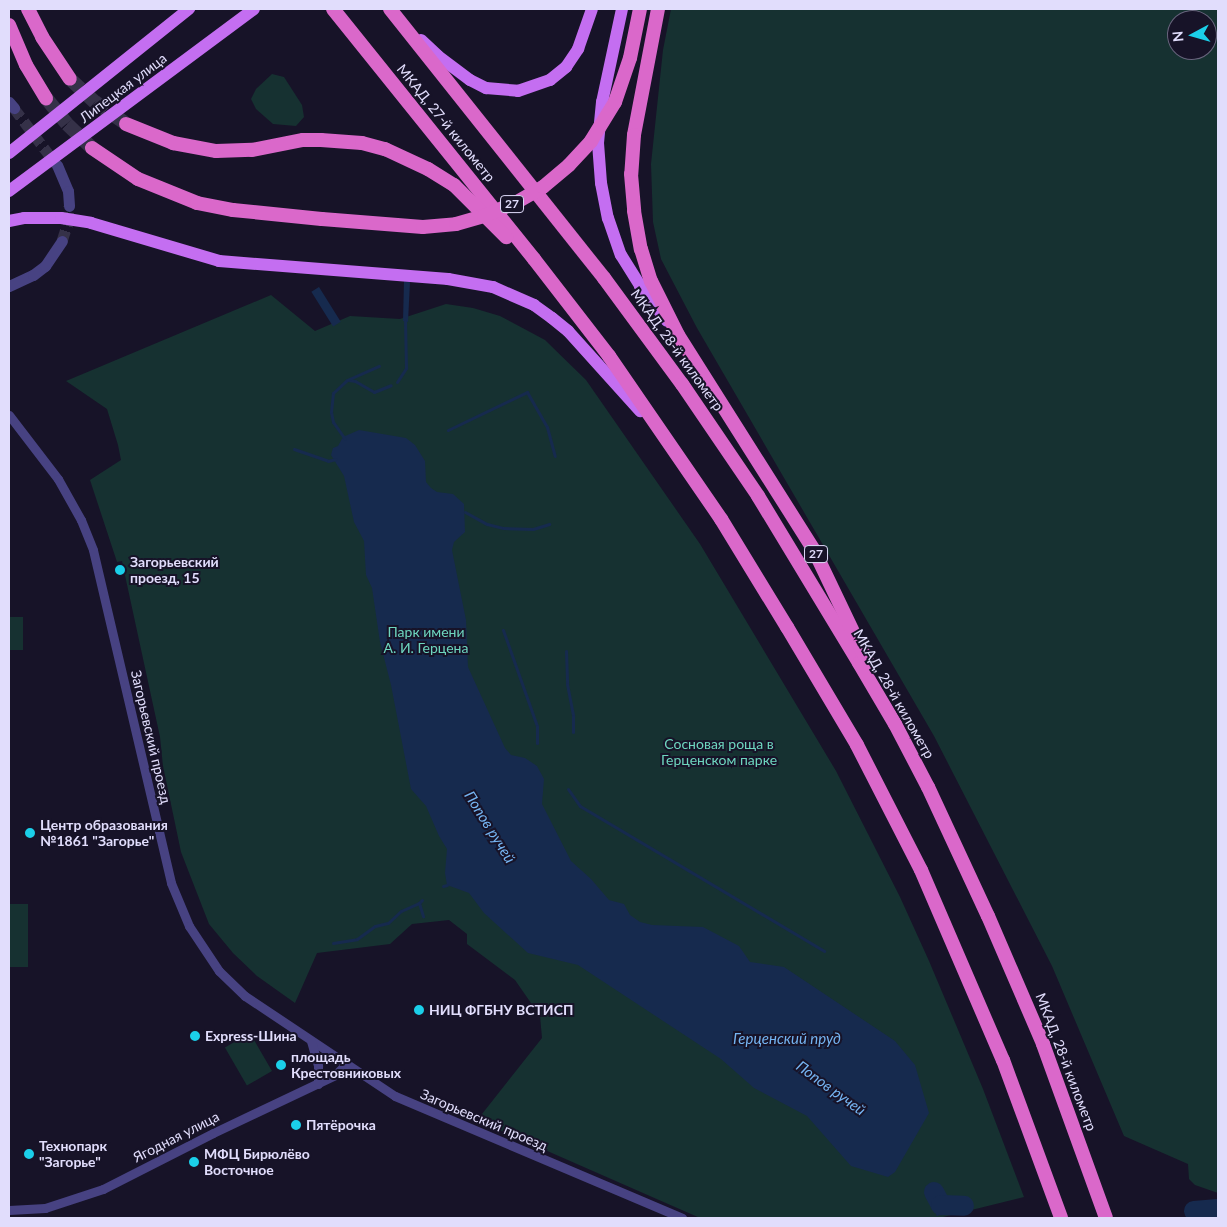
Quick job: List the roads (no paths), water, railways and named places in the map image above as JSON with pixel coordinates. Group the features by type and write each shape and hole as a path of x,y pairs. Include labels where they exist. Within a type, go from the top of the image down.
{"highway":[{"path":"28,9 42,37 70,79"},
{"name":"МКАД, 27-й километр","path":"333,9 570,305"},
{"name":"27","path":"92,148 138,179 197,203 233,210 322,219 423,227 456,224 484,216 518,202 543,187 569,165 591,141 615,102 630,58 640,9"},
{"name":"27","path":"658,9 634,135 631,174 634,211 641,249 651,281 678,335 814,550 928,787"},
{"name":"МКАД, 27-й километр","path":"394,13 568,232"},
{"path":"9,24 26,65 46,98"},
{"path":"126,124 156,138 202,149 236,151 303,140 337,140 362,143 406,158 440,176 466,195 570,305 685,464 743,554 847,728 897,822 945,924 1003,1060 1061,1218"},
{"name":"МКАД, 28-й километр","path":"568,232 682,384 758,496 895,724 964,859 1043,1044 1106,1218"}],"main road":[{"name":"Липецкая улица","path":"9,153 189,9"},
{"name":"Липецкая улица","path":"9,191 254,9"},
{"path":"394,13 438,56 470,80 486,88 518,91 550,80 566,67 578,50 592,9"},
{"path":"622,9 602,102 598,142 601,183 608,218 621,255 640,286 678,335"},
{"path":"9,221 24,218 61,218 91,222 219,261 448,278 493,288 534,305 568,331 633,402 685,464"}],"street":[{"path":"57,165 68,191 69,206"},
{"path":"9,286 33,275 45,266 62,241"},
{"name":"Загорьевский проезд","path":"9,415 58,479 81,520 93,550 171,883 189,926 201,948 230,983 245,996 388,1092 421,1108 682,1218"},
{"path":"311,1041 318,1066 318,1084"},
{"name":"Ягодная улица","path":"9,1210 45,1208 94,1192 318,1084 335,1075 346,1064"}],"water":[{"path":"404,281 410,282 408,322 403,321"},
{"path":"319,287 341,322 333,327 311,292"},
{"name":"Герценский пруд","path":"359,430 406,438 415,445 425,461 426,482 431,488 437,492 453,494 464,504 465,532 454,542 452,550 466,620 468,667 505,748 511,755 525,758 537,766 544,779 542,804 571,861 591,879 609,900 624,904 630,915 640,922 652,925 703,927 739,946 750,962 784,967 895,1041 915,1065 929,1113 895,1172 888,1177 851,1166 807,1116 754,1088 721,1059 578,965 528,953 484,913 469,893 447,885 445,873 447,849 426,806 411,789 391,685 380,642 372,588 366,575 364,541 354,522 344,476 331,455 333,448 338,446 343,437"}],"waterway":[{"path":"397,382 406,368 405,321"},
{"name":"Попов ручей","path":"345,439 333,422 331,412 333,393 347,380 379,366"},
{"path":"349,380 355,381 374,392 391,385"},
{"path":"448,430 527,392 547,427 555,456"},
{"path":"294,449 328,461 336,459"},
{"path":"465,512 487,524 503,528 533,529 549,524"},
{"path":"503,630 537,726 537,743"},
{"path":"566,651 567,684 573,716 573,732"},
{"path":"568,789 580,806 824,951"},
{"path":"443,886 447,885"},
{"path":"422,900 419,903 423,916"},
{"path":"333,943 357,939 375,926 388,923 401,911 419,903"},
{"path":"934,1192 941,1205 964,1206"},
{"path":"937,1214 941,1205"},
{"path":"1194,1211 1218,1209"}],"tunnel":[{"path":"70,79 95,102 126,124"},
{"path":"46,98 67,124 92,148"},
{"path":"14,108 57,165"},
{"path":"62,241 68,223 69,206"}],"place":[{"name":"Загорьевский проезд, 15","path":"120,570"},
{"name":"Центр образования №1861 \"Загорье\"","path":"30,833"},
{"name":"НИЦ ФГБНУ ВСТИСП","path":"419,1010"},
{"name":"Express-Шина","path":"195,1036"},
{"name":"площадь Крестовниковых","path":"281,1065"},
{"name":"Пятёрочка","path":"296,1125"},
{"name":"Технопарк \"Загорье\"","path":"29,1154"},
{"name":"МФЦ Бирюлёво Восточное","path":"194,1162"}],"park label":[{"name":"Парк имени А. И. Герцена","path":"426,640"},
{"name":"Сосновая роща в Герценском парке","path":"719,752"}]}
